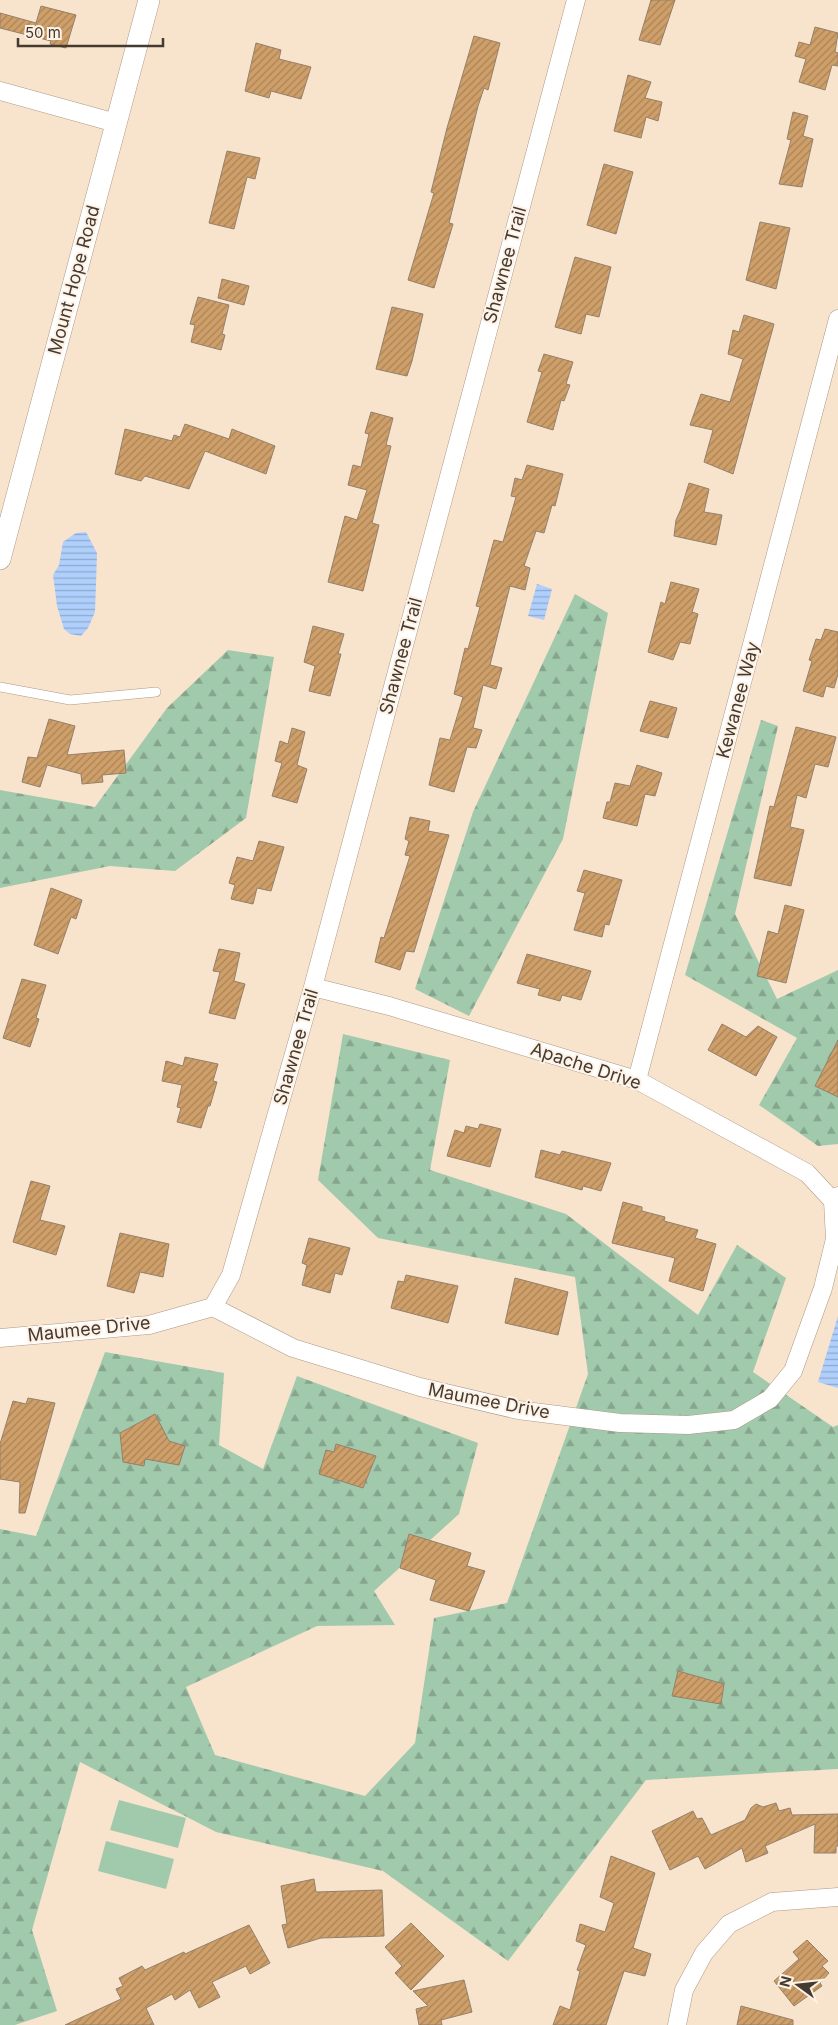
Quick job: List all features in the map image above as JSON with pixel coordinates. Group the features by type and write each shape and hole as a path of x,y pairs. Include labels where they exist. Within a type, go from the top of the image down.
{"street":[{"name":"Mount Hope Road","path":"0,559 149,0"},
{"name":"Shawnee Trail","path":"213,1307 231,1275 313,987 576,0"},
{"path":"0,91 116,123"},
{"name":"Kewanee Way","path":"637,1080 838,319"},
{"name":"Apache Drive","path":"313,987 389,1006 637,1080 807,1173 836,1199"},
{"name":"Maumee Drive","path":"0,1338 149,1325 213,1307 294,1348 420,1387 518,1410 629,1423 688,1425 734,1420 770,1399 793,1371 823,1288 835,1239 836,1199"},
{"path":"678,2025 684,1990 704,1953 729,1924 772,1902 838,1897"}],"lane":[{"path":"0,687 70,700 156,692"}],"green space":[{"path":"575,594 608,613 563,839 469,1016 415,989 473,812"},
{"path":"228,650 274,657 246,818 175,871 110,866 0,888 0,790 95,807 167,708"},
{"path":"761,720 778,726 735,914 777,999 838,970 838,1144 818,1146 759,1105 797,1038 685,975"},
{"path":"343,1034 450,1060 430,1170 566,1214 698,1315 737,1245 786,1278 753,1372 833,1427 838,1425 838,1769 646,1780 508,1961 383,1871 216,1832 80,1762 32,1930 57,2011 15,2025 0,2025 0,1529 36,1536 105,1352 224,1373 219,1445 263,1469 297,1376 478,1443 459,1514 374,1591 395,1625 317,1626 186,1687 215,1755 365,1796 415,1743 434,1618 507,1603 588,1374 575,1277 378,1238 318,1180"},
{"path":"119,1800 186,1818 178,1848 110,1830"},
{"path":"106,1841 174,1859 166,1889 98,1871"}],"water":[{"path":"86,532 97,553 95,612 88,628 81,636 70,634 64,629 57,606 53,575 59,565 63,542 76,533"},
{"path":"537,584 552,589 544,620 528,616"},
{"path":"838,1316 838,1388 818,1382"}],"building":[{"path":"651,0 675,0 660,45 639,40"},
{"path":"41,6 76,15 66,48 50,44 51,41 0,28 0,13 36,23"},
{"path":"815,27 838,33 835,52 838,53 838,66 832,65 825,90 799,82 806,59 795,56 799,42 810,45"},
{"path":"474,36 500,43 488,90 484,88 478,106 449,223 453,224 434,288 408,280 434,193 431,192 447,128"},
{"path":"256,43 281,50 279,59 311,67 301,99 271,91 269,98 245,91"},
{"path":"628,75 651,82 645,98 662,102 658,121 646,117 641,138 614,131"},
{"path":"793,112 808,116 803,136 813,139 802,187 779,184 791,140 787,139"},
{"path":"227,151 260,158 255,179 247,177 234,229 209,223"},
{"path":"604,164 633,172 616,234 587,225"},
{"path":"760,222 790,228 776,289 746,280"},
{"path":"575,257 611,267 599,317 586,314 581,334 555,327"},
{"path":"222,279 249,286 244,305 218,298"},
{"path":"198,297 229,305 222,334 225,335 221,350 191,342 195,325 190,324"},
{"path":"392,307 423,314 407,376 376,369"},
{"path":"744,315 774,324 733,474 704,462 713,430 690,425 701,394 730,402 743,359 728,354 733,330 739,332"},
{"path":"544,354 573,362 566,384 570,385 564,401 561,400 553,430 527,422 542,372 538,371"},
{"path":"371,412 393,418 386,445 391,446 372,523 379,525 363,591 328,582 345,516 357,520 367,490 348,485 353,465 361,467 369,434 365,433"},
{"path":"185,424 229,439 232,429 275,446 266,474 205,451 189,489 145,476 141,481 115,474 125,429 172,441 174,435 180,437"},
{"path":"527,465 563,474 555,506 552,505 544,533 536,531 524,566 530,568 525,590 510,586 490,665 502,668 496,689 483,685 473,728 482,730 476,748 467,747 454,792 429,785 440,738 450,740 463,697 454,694 465,648 468,649 480,607 476,606 494,540 503,542 516,497 511,496 515,478 522,480"},
{"path":"689,483 709,489 704,512 722,515 716,545 674,536 676,520"},
{"path":"671,582 699,589 692,612 698,614 690,644 680,642 673,660 648,652 661,602 665,604"},
{"path":"313,626 344,634 330,696 309,691 315,666 304,662"},
{"path":"825,629 838,632 838,674 834,688 826,686 823,697 803,691 812,661 809,660 816,639 821,640"},
{"path":"650,701 677,708 668,738 640,731"},
{"path":"49,719 75,726 67,755 124,750 126,773 102,775 103,782 82,784 81,774 47,765 40,787 22,782 28,757 37,758"},
{"path":"796,727 836,737 828,767 815,764 806,798 797,795 790,827 804,830 791,886 754,878 770,806 774,807"},
{"path":"292,728 305,732 297,765 307,769 297,803 272,796 282,763 275,761 280,741 288,744"},
{"path":"637,765 662,773 655,796 645,794 637,826 603,818 615,783 630,786"},
{"path":"410,817 430,821 428,831 449,835 414,952 406,951 400,970 375,962 381,937 384,938 410,856 405,855 409,841 405,839"},
{"path":"259,841 284,847 271,891 257,888 253,904 231,899 235,885 229,883 237,857 253,861"},
{"path":"584,870 622,880 609,925 605,924 602,937 574,930 585,893 577,891"},
{"path":"51,888 82,900 76,919 71,917 58,954 34,945"},
{"path":"785,905 804,910 786,983 757,976 768,931 778,934"},
{"path":"219,949 240,953 234,981 245,984 235,1019 209,1013 220,972 213,971"},
{"path":"527,954 591,971 581,1000 562,995 560,1001 538,995 540,989 517,983"},
{"path":"22,979 46,985 36,1018 39,1019 30,1047 3,1038"},
{"path":"722,1024 746,1037 758,1026 777,1037 756,1076 708,1050"},
{"path":"838,1040 838,1097 815,1086"},
{"path":"185,1057 218,1064 213,1081 217,1082 201,1128 177,1122 181,1108 177,1107 182,1085 162,1081 166,1061 183,1066"},
{"path":"480,1124 501,1129 490,1167 447,1156 455,1130 464,1133 466,1126 478,1129"},
{"path":"541,1150 560,1155 562,1151 611,1163 601,1191 583,1186 582,1190 535,1177"},
{"path":"31,1181 50,1186 40,1220 65,1226 56,1255 13,1242"},
{"path":"623,1202 642,1207 642,1211 665,1217 664,1221 698,1230 695,1238 716,1244 703,1291 669,1281 675,1258 612,1243"},
{"path":"120,1233 169,1244 163,1277 140,1272 134,1293 107,1286"},
{"path":"309,1238 350,1248 342,1275 335,1273 330,1293 302,1285 307,1265 302,1263"},
{"path":"406,1275 458,1286 448,1323 391,1308 398,1281 404,1282"},
{"path":"515,1278 568,1292 558,1335 505,1323"},
{"path":"28,1398 55,1403 25,1513 19,1513 20,1482 0,1479 0,1444 13,1401 26,1404"},
{"path":"155,1414 169,1441 185,1446 179,1465 145,1459 144,1466 123,1462 120,1433"},
{"path":"336,1444 376,1456 363,1488 319,1474 326,1450 334,1452"},
{"path":"409,1534 471,1553 467,1566 485,1571 469,1611 430,1600 436,1580 400,1568"},
{"path":"678,1671 724,1684 721,1704 672,1696"},
{"path":"776,1803 779,1811 790,1808 792,1815 838,1814 838,1846 836,1846 836,1853 814,1853 815,1824 765,1846 768,1853 746,1862 742,1848 705,1869 698,1856 670,1870 652,1831 693,1811 697,1819 702,1818 711,1835 745,1820 751,1808 756,1804 763,1807"},
{"path":"611,1856 655,1873 633,1948 651,1954 645,1976 624,1971 606,2025 553,2025 560,2006 570,2010 580,1971 577,1970 586,1945 576,1941 580,1924 605,1932 614,1903 600,1897"},
{"path":"314,1879 316,1892 382,1890 384,1936 321,1938 288,1948 282,1925 287,1924 281,1886"},
{"path":"411,1923 444,1956 411,1990 395,1973 402,1966 385,1947"},
{"path":"249,1925 270,1963 250,1974 246,1966 212,1982 220,1997 199,2008 190,1990 175,2000 172,1994 146,2008 154,2025 65,2025 121,1999 116,1989 123,1986 119,1978 142,1966 145,1970 184,1952 185,1954"},
{"path":"807,1940 828,1961 822,1966 829,1973 820,1983 822,1986 794,2006 774,1981 799,1959 793,1952"},
{"path":"464,1980 472,2012 441,2020 442,2025 419,2025 416,2009 428,2006 413,1991"},
{"path":"741,2006 793,2020 793,2025 737,2025"}]}
